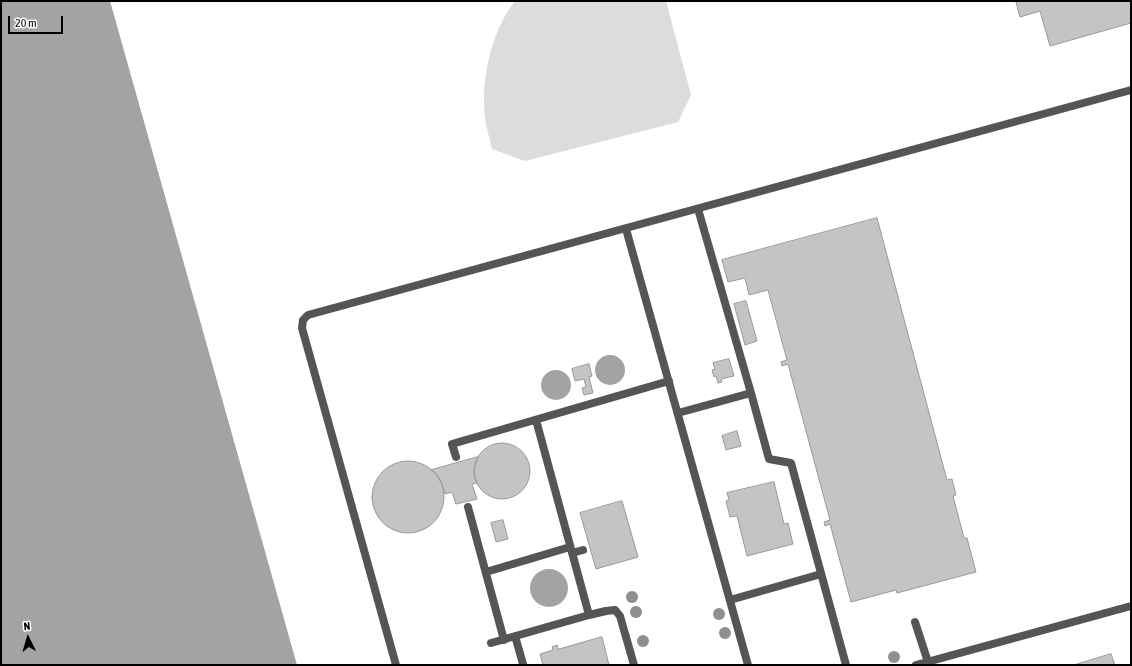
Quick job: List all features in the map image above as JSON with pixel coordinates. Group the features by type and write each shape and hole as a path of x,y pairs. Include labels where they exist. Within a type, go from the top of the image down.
{"lane":[{"path":"396,665 302,328 303,320 308,316 1131,90"},
{"path":"698,209 769,459 791,463 846,665"},
{"path":"626,228 748,665"},
{"path":"456,457 452,444 669,381"},
{"path":"678,413 751,393"},
{"path":"536,420 589,615"},
{"path":"468,507 504,640"},
{"path":"486,572 571,550 583,550"},
{"path":"730,600 821,574"},
{"path":"916,665 1131,606"},
{"path":"492,643 589,615 615,610 620,616 634,665"},
{"path":"916,622 928,662"},
{"path":"515,636 523,664"}],"shaded area":[{"path":"1,1 110,1 297,665 1,665"},
{"path":"515,1 666,1 691,95 678,122 525,161 492,149 484,109 484,93 488,60 499,28"},
{"path":"610,355 621,359 625,370 621,381 610,385 599,381 595,370 599,359"},
{"path":"556,370 567,374 571,385 567,396 556,400 545,396 541,385 545,374"},
{"path":"549,569 562,575 568,588 562,601 549,607 536,601 530,588 536,575"}],"building":[{"path":"1131,1 1131,23 1050,46 1040,11 1020,17 1016,2"},
{"path":"877,218 947,480 952,479 956,495 953,496 964,538 967,538 976,572 897,593 896,590 851,602 830,524 825,526 824,522 830,520 788,364 782,366 781,362 787,360 768,290 749,295 745,278 728,282 722,260"},
{"path":"746,301 757,341 745,345 734,304"},
{"path":"729,359 734,376 721,379 722,382 718,383 712,370 715,369 713,363"},
{"path":"589,364 592,376 589,377 593,393 584,395 582,388 586,387 584,379 575,381 572,369"},
{"path":"737,431 741,446 726,450 722,436"},
{"path":"502,443 513,445 522,451 528,460 530,471 528,482 522,491 513,497 502,499 491,497 482,491 476,482 474,471 476,460 482,451 491,445"},
{"path":"478,457 474,474 477,483 472,484 477,499 456,504 452,492 445,494 442,483 436,473 431,470"},
{"path":"401,461 415,461 422,463 434,471 442,483 444,497 442,511 434,523 422,531 415,533 401,533 394,531 382,523 374,511 372,504 372,490 374,483 382,471 394,463"},
{"path":"774,482 784,524 788,523 793,544 747,556 737,516 730,517 726,501 729,499 727,493"},
{"path":"622,501 638,557 596,569 580,513"},
{"path":"503,520 508,539 496,542 491,523"},
{"path":"602,637 609,665 543,665 540,654 553,650 552,647 557,645 558,649"},
{"path":"1111,654 1115,665 1074,665"}]}
